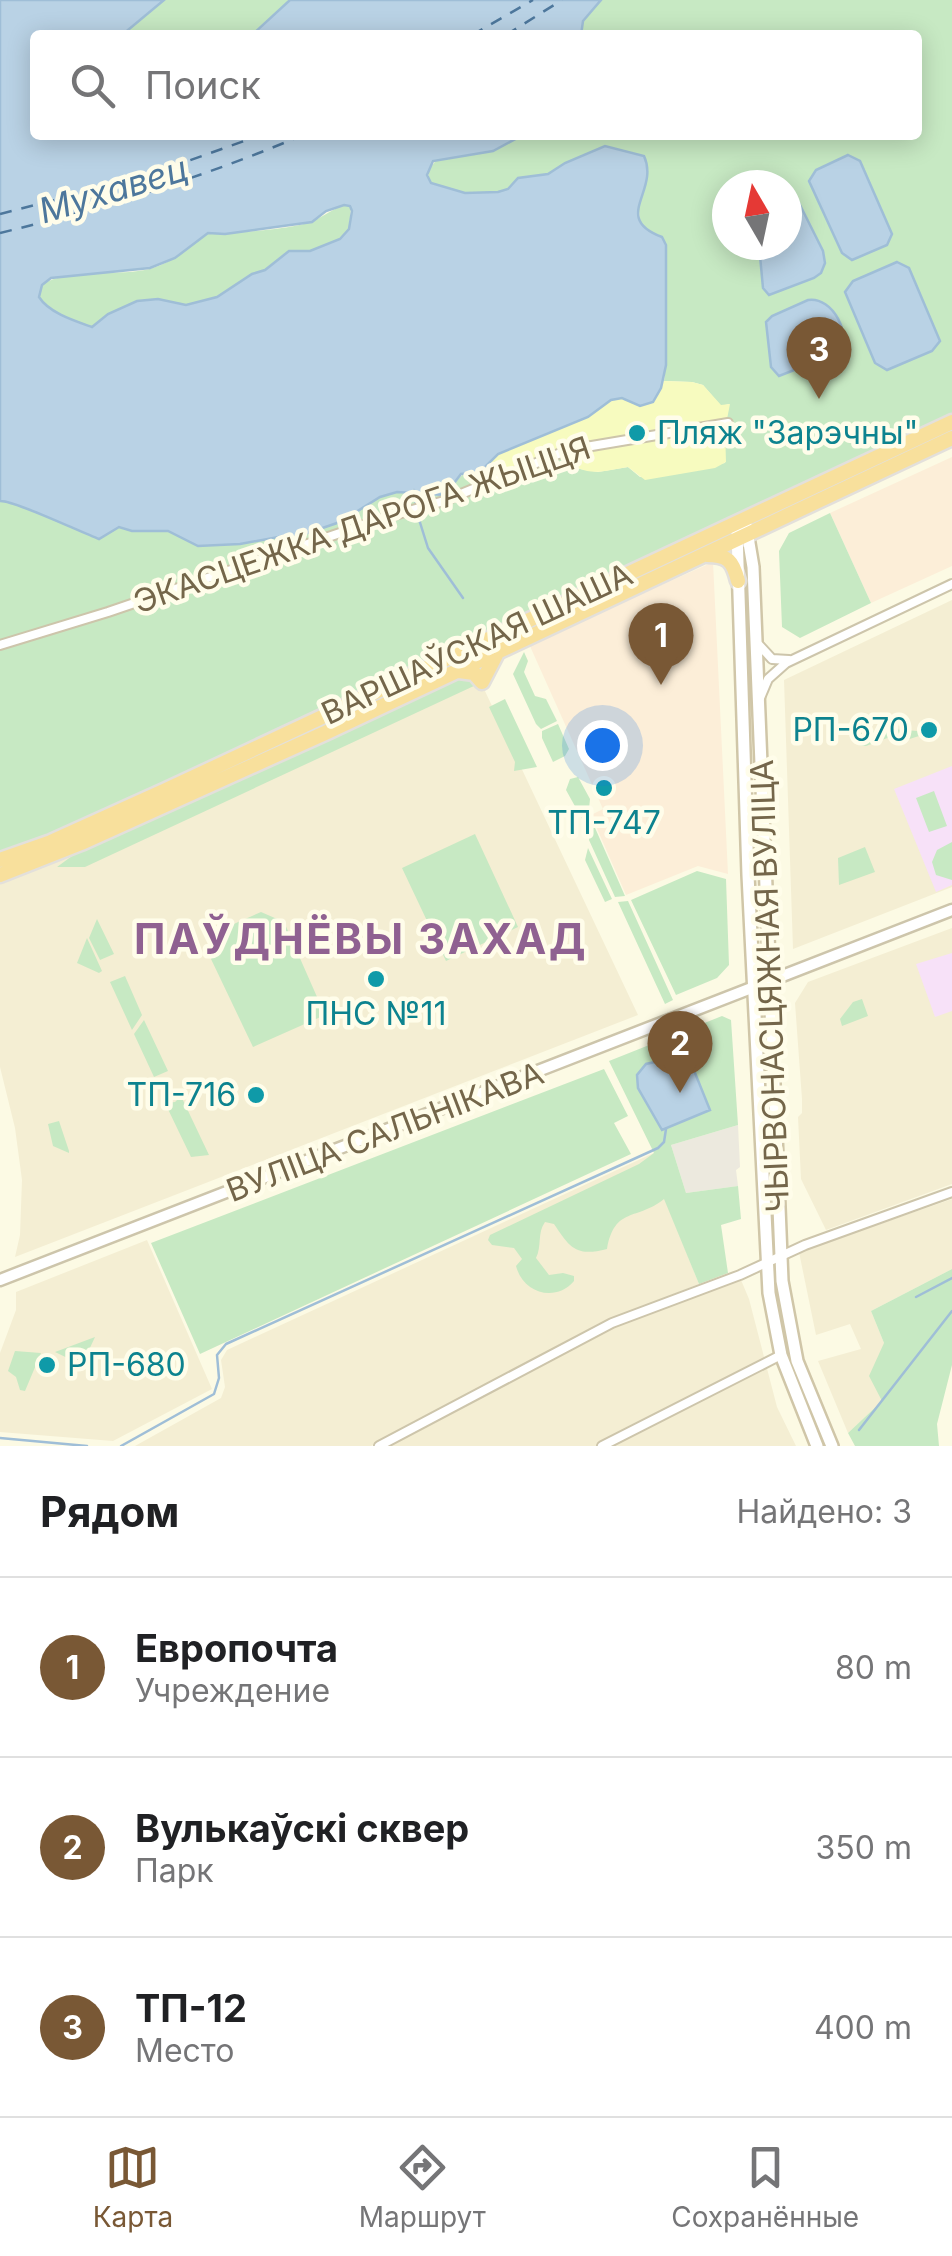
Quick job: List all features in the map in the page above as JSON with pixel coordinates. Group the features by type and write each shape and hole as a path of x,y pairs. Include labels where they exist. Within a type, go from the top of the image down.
{"highway":[{"name":"ВАРШАЎСКАЯ ШАША","path":"198,783 952,422"},
{"name":"ВАРШАЎСКАЯ ШАША","path":"0,860 167,797 458,671 474,673 482,682 500,651 952,438"},
{"path":"916,456 940,458"},
{"path":"707,555 723,555 732,561 738,581"},
{"name":"ВАРШАЎСКАЯ ШАША","path":"0,875 82,843 167,797"}],"main road":[{"name":"ЧЫРВОНАСЦЯЖНАЯ ВУЛІЦА","path":"742,521 755,635 784,1304 794,1350 832,1446"},
{"name":"ЧЫРВОНАСЦЯЖНАЯ ВУЛІЦА","path":"743,538 738,581 767,1262 774,1332 817,1446"}],"street":[{"name":"ЭКАСЦЕЖКА ДАРОГА ЖЫЦЦЯ","path":"0,645 125,607 384,518 444,502 568,450 728,423"},
{"path":"758,707 768,679 793,659 952,584"},
{"path":"755,635 769,657 793,659"},
{"name":"ВУЛІЦА САЛЬНІКАВА","path":"0,1280 952,910"},
{"path":"378,1446 600,1328 952,1192"},
{"path":"602,1446 781,1355"}],"shaded area":[{"path":"164,0 290,0 257,30 128,30"},
{"path":"601,0 952,0 952,417 62,833 0,853 0,501 32,510 95,538 119,527 168,531 198,546 232,545 296,537 340,522 380,497 397,492 417,490 442,495 470,471 493,479 566,457 574,468 598,472 628,467 640,477 725,463 729,404 721,406 703,385 664,381 666,245 659,235 646,232 640,222 638,154 605,146 548,174 518,178 508,189 498,192 465,193 435,186 428,171 437,159 493,149 515,140 922,140 922,30 582,30 583,22"},
{"path":"344,205 351,207 349,229 343,238 310,251 289,251 265,270 216,297 186,305 158,299 137,301 108,314 92,327 56,312 39,297 42,285 53,279 153,268 209,233 294,226"},
{"path":"952,457 952,566 871,603 830,513"},
{"path":"830,513 871,603 800,638 782,627 779,551 789,533"},
{"path":"726,534 336,722 203,781 272,746"},
{"path":"713,562 728,874 698,866 626,895 591,815 603,809 529,644"},
{"path":"952,600 952,887 793,949 784,680"},
{"path":"524,652 528,661 524,672 535,696 546,699 557,721 541,729 513,674"},
{"path":"475,670 638,1015 15,1257 22,1180 15,1128 0,1067 0,881"},
{"path":"464,675 474,677 476,685 85,867 57,867 72,856"},
{"path":"505,699 537,767 514,771 515,762 489,707"},
{"path":"558,724 569,749 553,762 542,731"},
{"path":"860,730 918,731 919,736 897,743 890,737 859,745"},
{"path":"952,766 952,885 936,892 894,789"},
{"path":"578,777 590,799 587,828 566,790 570,779"},
{"path":"934,791 947,826 929,832 916,798"},
{"path":"592,821 625,896 615,897 589,840"},
{"path":"475,834 518,927 446,961 402,868"},
{"path":"952,842 952,880 936,875 932,862 937,850"},
{"path":"865,847 875,872 839,885 838,858"},
{"path":"588,848 612,899 605,902 585,860"},
{"path":"697,871 726,879 729,965 717,978 676,995 631,900"},
{"path":"628,901 673,1000 665,1004 618,902"},
{"path":"261,912 284,922 325,1015 253,1047 211,959 211,941 220,930"},
{"path":"97,919 114,954 100,960 89,938"},
{"path":"952,928 952,1184 826,1230 801,1179 798,1117 802,1113 802,1099 795,1003 808,982"},
{"path":"87,938 102,971 99,973 77,963"},
{"path":"952,953 952,1011 935,1017 916,964"},
{"path":"125,976 142,1015 132,1030 110,982"},
{"path":"862,999 868,1016 842,1026 840,1019 853,1002"},
{"path":"722,1016 731,1020 738,1125 671,1145 686,1193 738,1186 741,1219 721,1225 728,1273 699,1284 664,1199 621,1220 607,1249 581,1251 554,1224 545,1222 536,1258 549,1275 563,1273 574,1276 574,1281 549,1293 525,1283 516,1266 522,1259 514,1248 492,1245 490,1235 639,1164 654,1153 609,1061"},
{"path":"144,1020 168,1071 154,1077 134,1034"},
{"path":"604,1069 628,1116 614,1123 631,1154 200,1354 151,1243"},
{"path":"181,1096 209,1155 191,1157 165,1103 175,1102"},
{"path":"59,1121 69,1153 53,1146 48,1124"},
{"path":"738,1125 738,1186 686,1193 671,1145"},
{"path":"671,1145 665,1199 699,1284 600,1323 371,1446 135,1446 221,1398 225,1387 221,1360 227,1350"},
{"path":"952,1199 952,1269 871,1311 884,1343 882,1401 848,1433 818,1361 861,1349 850,1324 816,1335 799,1252"},
{"path":"147,1240 212,1389 113,1441 0,1432 0,1353 16,1310 16,1292"},
{"path":"952,1269 952,1365 937,1424 939,1446 855,1446 848,1433 882,1401 869,1376 884,1343 871,1311"},
{"path":"741,1280 777,1407 796,1446 385,1446 598,1333"},
{"path":"95,1337 82,1365 55,1352"},
{"path":"15,1351 41,1353 25,1391 20,1390 16,1377 8,1371"}],"sand":[{"name":"Пляж \"Зарэчны\"","path":"664,381 703,385 721,405 730,404 725,429 726,462 715,468 645,480 628,467 586,471 566,457 493,479 481,471 497,454 588,417 611,400 652,402"}],"water":[{"name":"Мухавец","path":"0,0 164,0 128,30 30,30 30,140 514,140 493,151 433,161 427,175 431,183 465,193 508,189 518,178 548,174 605,146 644,156 647,169 638,212 640,221 647,230 662,237 666,245 666,365 653,402 640,406 622,398 611,400 588,417 498,454 480,472 461,474 445,495 397,492 380,497 340,522 296,537 198,546 168,531 119,527 99,539 0,501","holes":["344,205 352,211 349,229 340,239 310,251 289,251 265,270 217,297 186,305 158,299 137,301 108,314 92,327 56,312 39,297 42,285 51,278 150,268 175,258 208,233 312,222 326,211"]},
{"path":"290,0 601,0 583,21 582,30 257,30"},
{"path":"848,155 860,161 892,234 887,245 852,260 842,253 809,181 816,170"},
{"path":"802,209 823,251 825,263 821,273 769,295 763,288 760,260 802,260"},
{"path":"897,262 909,268 940,341 932,351 887,370 875,363 845,292 853,281"},
{"path":"808,300 825,304 838,319 842,346 838,353 779,376 771,367 766,322"},
{"path":"682,1056 691,1063 710,1110 662,1130 638,1088 637,1075 646,1064"}],"waterway":[{"path":"414,490 416,505"},
{"path":"417,513 428,548 463,598"},
{"path":"121,1446 214,1394 219,1378 217,1355 226,1344 658,1148 664,1142 666,1129"},
{"path":"916,1297 952,1278"},
{"path":"859,1430 952,1311"},
{"path":"0,1438 87,1446"}],"ferry route":[{"path":"481,30 533,0"},
{"path":"514,30 562,0"},
{"path":"0,214 137,179 247,140"},
{"path":"0,233 153,190 291,140"}],"place":[{"name":"ТП-12","path":"819,399"},
{"name":"Пляж \"Зарэчны\"","path":"637,433"},
{"name":"Европочта","path":"661,685"},
{"name":"РП-670","path":"929,730"},
{"name":"ТП-747","path":"604,788"},
{"name":"ПНС №11","path":"376,979"},
{"name":"Вулькаўскі сквер","path":"680,1093"},
{"name":"ТП-716","path":"256,1095"},
{"name":"РП-680","path":"47,1365"}],"district":[{"name":"ПАЎДНЁВЫ ЗАХАД","path":"361,939"}]}
